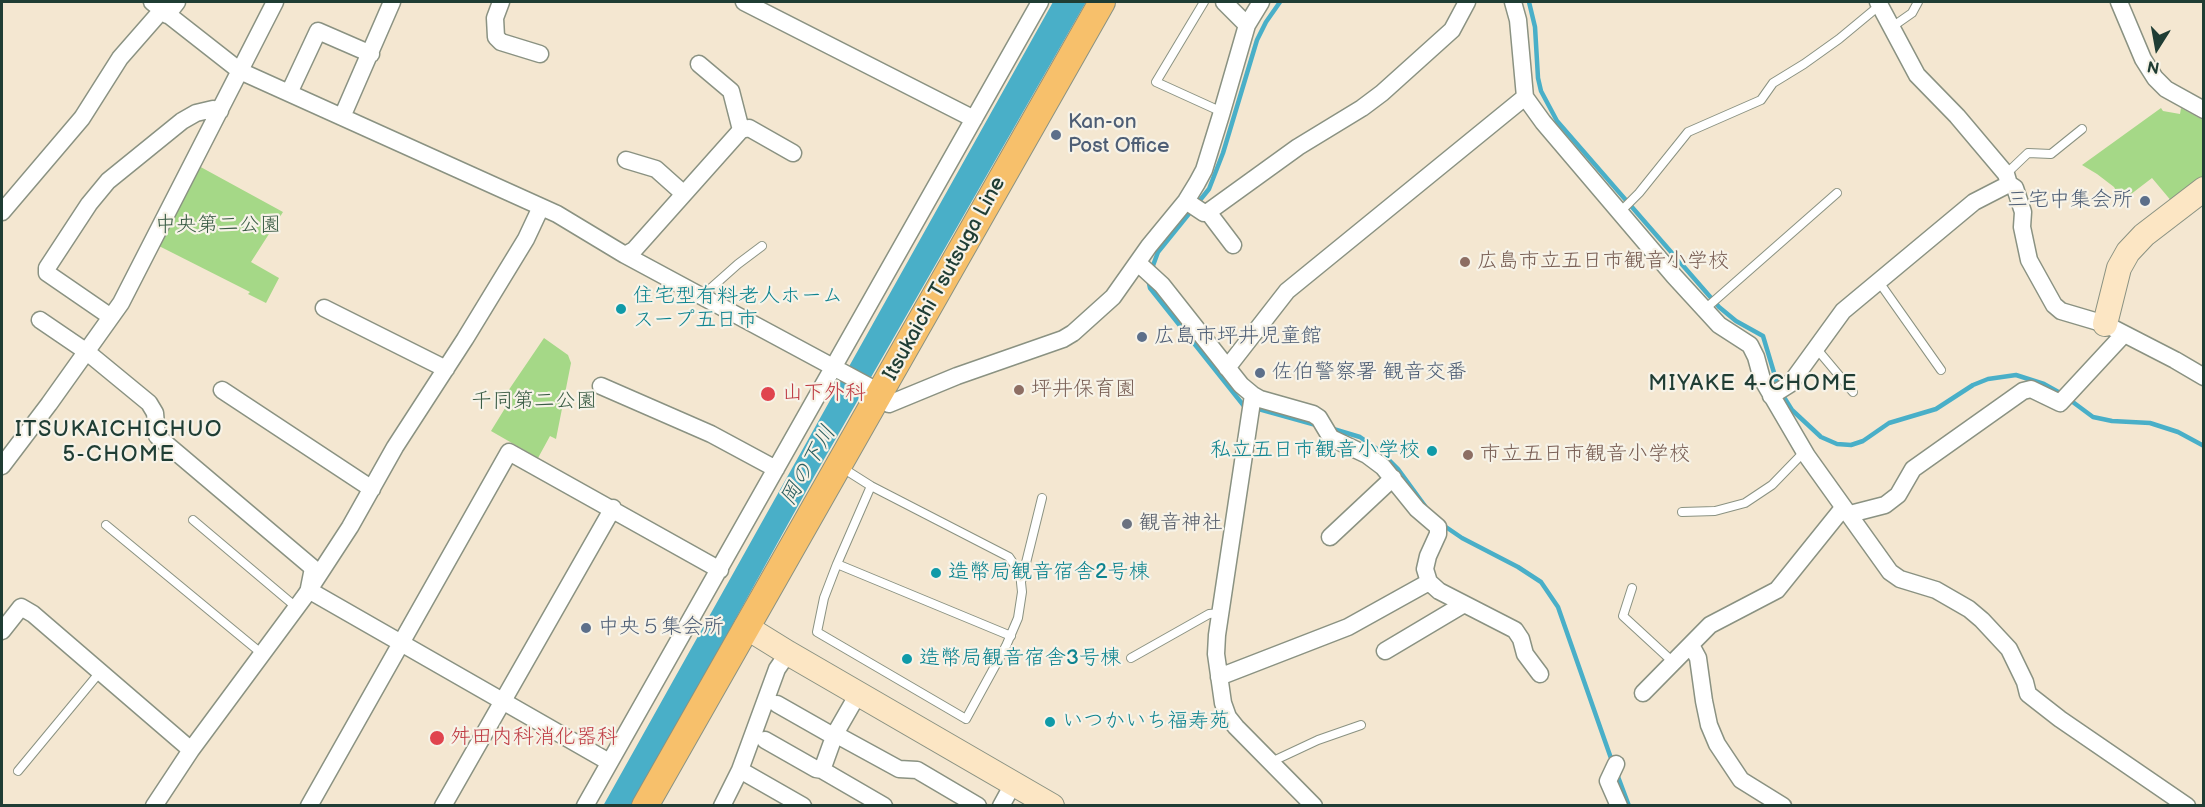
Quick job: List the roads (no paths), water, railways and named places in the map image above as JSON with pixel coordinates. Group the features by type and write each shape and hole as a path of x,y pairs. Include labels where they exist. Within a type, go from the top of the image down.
{"main road":[{"name":"Itsukaichi Tsutsuga Line","path":"645,806 838,465 876,392 1102,2"}],"street":[{"path":"2,466 121,303 275,2"},
{"path":"342,117 392,2"},
{"path":"501,2 495,18 496,37 501,42 540,54"},
{"path":"585,806 776,469 836,368 1040,2"},
{"path":"1224,2 1246,25"},
{"path":"2,212 82,118 120,58 164,7 240,71 557,214 625,255 836,368 876,392 889,404 967,372 1063,339 1073,333 1145,269 1149,246 1186,201 1204,170 1246,25 1261,2"},
{"path":"1206,213 1298,147 1362,108 1382,93 1452,30 1467,2"},
{"path":"1513,2 1518,20 1525,97 1543,122 1707,307 1719,325 1750,345 1762,380 1777,392 1804,451 1894,576 1936,590 1969,609 2009,649 2025,682 2028,694 2060,719 2187,806"},
{"path":"2119,2 2143,59 2155,78 2166,89 2204,110"},
{"path":"748,3 974,119"},
{"path":"1879,3 1917,75 1943,100 2015,188 2023,212 2022,227 2029,260 2046,293 2061,311 2114,329 2204,377"},
{"path":"289,93 318,31 371,54"},
{"path":"699,64 731,91 741,130"},
{"path":"1227,368 1287,291 1525,97"},
{"path":"111,317 47,273 47,268 89,204 108,181 182,121 196,113 213,109 220,111"},
{"path":"625,255 634,250 741,130 749,128 793,153"},
{"path":"626,160 656,169 684,194"},
{"path":"1777,392 1816,348 1843,311 1974,202 2008,179"},
{"path":"1642,693 1710,626 1777,590 1846,511 1885,505 1898,495 1913,470 2023,391 2031,389 2060,403 2114,329 2119,268 2128,252 2144,235 2204,189"},
{"path":"1186,201 1206,213 1233,245"},
{"path":"154,806 191,750 309,588 526,238 541,207"},
{"path":"1145,269 1241,385 1252,404 1216,654 1223,703 1228,717 1314,806"},
{"path":"324,308 446,369"},
{"path":"40,320 87,352 149,403 155,413 157,436 313,568 309,588"},
{"path":"601,386 711,434 776,469"},
{"path":"222,390 372,489"},
{"path":"1252,404 1260,399 1313,414 1319,418 1331,438 1367,455 1393,478 1414,505 1437,527 1438,534 1425,569 1429,582 1439,591 1515,630 1521,639 1524,654 1540,674"},
{"path":"309,806 509,452 613,508 720,570"},
{"path":"1330,537 1393,478"},
{"path":"443,806 613,508"},
{"path":"1219,677 1348,627 1429,582"},
{"path":"309,588 312,592 609,762"},
{"path":"1385,651 1464,604"},
{"path":"2,631 21,607 33,614 191,750"},
{"path":"746,627 1052,806"},
{"path":"1691,645 1698,658 1709,725 1717,744 1741,780 1783,806"},
{"path":"722,806 740,770 777,669 788,653"},
{"path":"822,770 835,734 858,694"},
{"path":"777,704 899,769 917,770 978,806"},
{"path":"765,740 884,806"},
{"path":"1614,768 1608,781 1619,806"},
{"path":"740,770 803,806"},
{"path":"1001,806 1013,784"}],"lane":[{"path":"1204,2 1156,82 1222,112"},
{"path":"1892,27 1912,13 1918,2"},
{"path":"1622,210 1688,132 1761,100 1773,83 1839,39 1879,3"},
{"path":"2008,179 2028,153 2051,154 2082,129"},
{"path":"1707,307 1837,193"},
{"path":"702,296 762,246"},
{"path":"1879,282 1941,370"},
{"path":"1816,348 1853,392"},
{"path":"1682,512 1715,511 1744,503 1772,485 1804,451"},
{"path":"838,465 871,486 1008,557 1020,573 1022,592 1018,618 1011,636 966,719 817,632 824,598 871,486"},
{"path":"1021,583 1042,498"},
{"path":"193,520 296,607"},
{"path":"106,525 261,653"},
{"path":"837,564 1011,636"},
{"path":"1632,588 1623,616 1672,662"},
{"path":"1131,658 1209,614 1221,613"},
{"path":"18,771 100,672"},
{"path":"1270,762 1318,740 1361,725"}],"water":[{"name":"岡の下川","path":"1053,2 1086,2 815,475 633,805 603,806"}],"waterway":[{"path":"1151,271 1158,252 1209,189 1223,153 1257,40 1280,2"},
{"path":"1529,2 1535,27 1541,91 1557,121 1719,307 1736,321 1763,336 1778,386"},
{"path":"1148,279 1150,288 1244,406 1247,406"},
{"path":"1782,394 1792,410 1821,437 1837,444 1851,445 1863,441 1889,423 1936,409 1973,385 1988,379 2016,375 2044,384 2093,417 2112,421 2150,423 2178,432 2204,446"},
{"path":"1255,408 1316,425"},
{"path":"1330,428 1360,437 1380,451 1398,469 1425,506"},
{"path":"1443,525 1541,582 1558,607 1613,764"},
{"path":"1617,774 1629,806"}],"place":[{"name":"Kan-on Post Office","path":"1056,135"},
{"name":"三宅中集会所","path":"2145,201"},
{"name":"広島市立五日市観音小学校","path":"1465,262"},
{"name":"住宅型有料老人ホーム スープ五日市","path":"621,309"},
{"name":"広島市坪井児童館","path":"1142,337"},
{"name":"佐伯警察署 観音交番","path":"1260,373"},
{"name":"坪井保育園","path":"1019,390"},
{"name":"山下外科","path":"768,394"},
{"name":"私立五日市観音小学校","path":"1432,451"},
{"name":"市立五日市観音小学校","path":"1468,455"},
{"name":"観音神社","path":"1127,524"},
{"name":"造幣局観音宿舎2号棟","path":"936,573"},
{"name":"中央５集会所","path":"586,628"},
{"name":"造幣局観音宿舎3号棟","path":"907,659"},
{"name":"いつかいち福寿苑","path":"1050,722"},
{"name":"舛田内科消化器科","path":"437,738"}],"district":[{"name":"MIYAKE 4-CHOME","path":"1753,384"},
{"name":"ITSUKAICHICHUO 5-CHOME","path":"119,443"}],"park label":[{"name":"中央第二公園","path":"218,226"},
{"name":"千同第二公園","path":"534,402"}]}
